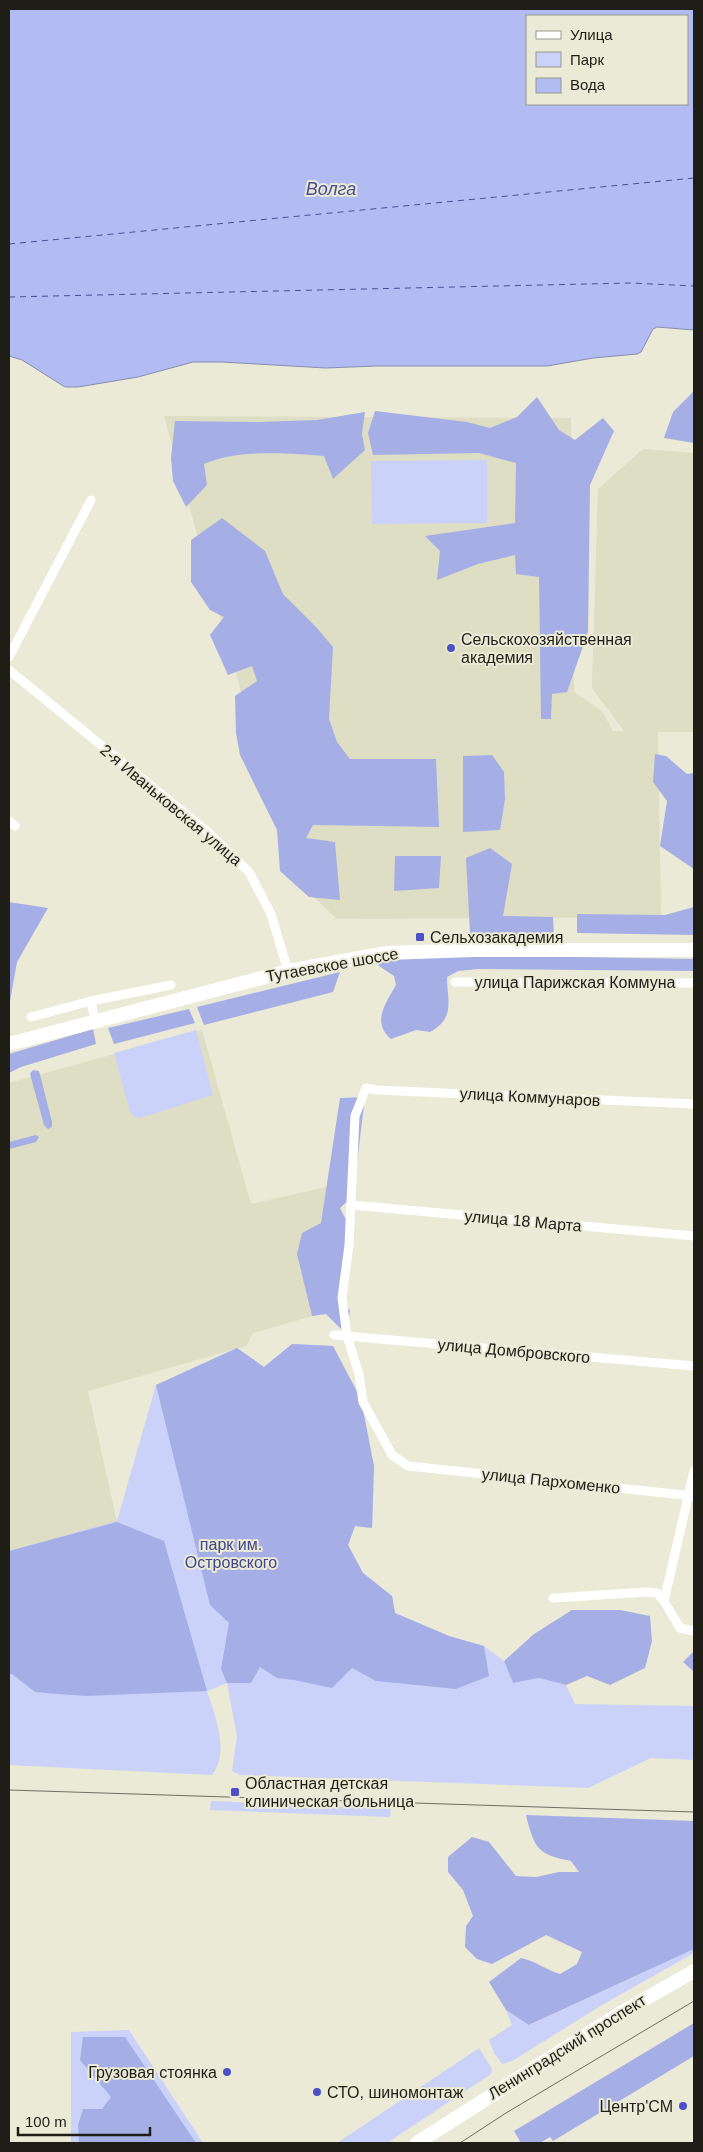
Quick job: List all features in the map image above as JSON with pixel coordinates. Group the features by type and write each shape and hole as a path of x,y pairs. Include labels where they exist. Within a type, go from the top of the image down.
{"main road":[{"name":"Тутаевское шоссе","path":"9,1044 288,971 387,953 472,950 694,950"},
{"name":"Ленинградский проспект","path":"417,2143 618,2014 694,1971"}],"street":[{"path":"9,657 91,500"},
{"name":"2-я Иваньковская улица","path":"9,670 210,834 249,872 271,914 288,971"},
{"name":"улица Парижская Коммуна","path":"455,982 694,983"},
{"path":"31,1017 91,1001 171,985"},
{"path":"91,1001 95,1022"},
{"name":"улица Коммунаров","path":"351,1205 355,1116 366,1088 376,1090 694,1104"},
{"path":"347,1336 342,1298 349,1245 351,1205"},
{"name":"улица 18 Марта","path":"351,1205 694,1236"},
{"name":"улица Домбровского","path":"334,1335 694,1366"},
{"name":"улица Пархоменко","path":"347,1336 359,1374 363,1402 392,1455 408,1466 691,1496"},
{"path":"664,1601 691,1496 694,1471"},
{"path":"553,1598 657,1593 680,1628 694,1632"}],"shaded area":[{"path":"164,416 571,418 574,692 602,711 613,731 624,731 592,688 598,489 643,449 694,453 694,732 658,732 661,917 337,919 293,878"},
{"path":"202,1030 251,1204 331,1186 327,1312 253,1333 246,1346 88,1391 117,1522 9,1551 9,1083"}],"green space":[{"path":"694,391 694,443 664,438 673,412"},
{"path":"537,397 559,430 575,440 603,418 614,431 590,485 588,632 567,692 552,694 551,719 541,719 539,577 516,574 515,555 478,564 437,580 440,551 425,536 515,523 516,463 479,453 373,455 368,433 375,411 467,422 490,428 517,417"},
{"path":"365,412 362,434 365,450 333,479 324,456 263,453 232,456 204,464 207,485 186,507 173,481 171,458 175,421 258,422 317,420"},
{"path":"487,460 487,523 372,524 371,461"},
{"path":"222,518 265,551 283,594 333,647 329,719 337,742 350,759 436,759 439,827 313,825 306,838 335,842 340,900 309,897 280,871 277,830 240,755 236,733 235,696 257,681 252,666 228,675 210,635 224,617 210,610 191,582 191,540"},
{"path":"655,754 666,756 687,774 694,773 694,869 660,846 667,801 653,782"},
{"path":"492,755 504,772 505,799 500,830 463,832 463,756"},
{"path":"490,848 512,864 503,916 553,917 554,937 480,939 470,933 466,858"},
{"path":"395,856 441,856 439,888 394,891"},
{"path":"9,902 48,908 17,962 9,1007"},
{"path":"694,907 694,935 577,933 577,914 665,915"},
{"path":"459,955 694,959 694,971 478,969 458,971 447,977 448,1008 444,1021 430,1032 416,1030 391,1039 385,1033 381,1019 382,1012 396,985 394,976 379,966 377,962 389,958"},
{"path":"340,972 333,992 204,1025 197,1007"},
{"path":"189,1009 195,1023 114,1044 108,1028"},
{"path":"93,1029 96,1044 21,1067 9,1073 9,1054"},
{"path":"196,1030 213,1095 140,1118 135,1117 130,1112 114,1053"},
{"path":"33,1070 39,1071 52,1122 52,1127 48,1129 44,1125 30,1074"},
{"path":"365,1097 353,1196 340,1208 348,1224 342,1298 350,1311 348,1323 341,1329 326,1314 312,1316 297,1254 302,1233 321,1223 340,1098"},
{"path":"36,1135 39,1137 36,1142 9,1149 9,1142"},
{"name":"парк им. Островского","path":"292,1344 333,1346 374,1466 372,1528 355,1526 348,1545 363,1573 392,1596 395,1613 449,1636 484,1646 504,1661 513,1683 539,1678 566,1685 575,1704 694,1706 694,1760 651,1758 588,1788 240,1775 232,1771 237,1736 227,1683 207,1691 217,1722 220,1745 220,1756 212,1775 9,1765 9,1551 117,1521 156,1385 237,1348 264,1367"},
{"path":"292,1344 333,1346 361,1399 374,1466 372,1528 355,1526 348,1545 363,1573 392,1596 395,1613 449,1636 484,1646 489,1676 456,1689 376,1681 352,1668 332,1688 277,1678 260,1667 251,1683 227,1683 221,1669 229,1623 210,1605 156,1385 237,1348 264,1367"},
{"path":"117,1522 164,1541 207,1691 86,1696 58,1694 35,1692 12,1674 9,1674 9,1551"},
{"path":"572,1610 620,1610 650,1616 652,1641 645,1668 610,1685 587,1676 566,1685 539,1678 513,1683 504,1661 534,1634"},
{"path":"694,1651 694,1672 683,1662"},
{"path":"211,1801 391,1809 390,1817 210,1810"},
{"path":"526,1815 694,1821 694,1949 529,2025 506,2010 489,1982 521,1958 560,1974 577,1964 582,1952 546,1935 492,1964 477,1959 465,1947 466,1926 473,1916 463,1890 448,1872 448,1857 472,1837 489,1842 516,1876 536,1877 559,1872 579,1872 571,1861 551,1856 539,1848 532,1835"},
{"path":"694,1949 694,1953 602,2005 512,2061 502,2064 494,2053 489,2040 512,2025 506,2010 530,2025"},
{"path":"694,2023 694,2056 553,2141 550,2137 540,2143 521,2143 514,2131"},
{"path":"129,2030 203,2143 71,2143 71,2032"},
{"path":"83,2037 125,2037 196,2143 79,2143 78,2125 83,2109 102,2109 111,2097 80,2060"},
{"path":"479,2048 492,2069 491,2074 387,2143 337,2143"}],"water":[{"name":"Волга","path":"9,9 694,9 694,330 657,327 653,329 641,352 637,354 593,358 547,366 376,366 326,368 193,362 138,377 78,387 65,387 22,360 9,356"}],"ferry route":[{"path":"9,244 694,178"},
{"path":"9,297 631,283 694,286"}],"tram line":[{"path":"9,1790 694,1812"},
{"path":"460,2143 506,2113 694,2001"}],"place":[{"name":"Сельскохозяйственная академия","path":"451,648"},
{"name":"Сельхозакадемия","path":"420,937"},
{"name":"Областная детская клиническая больница","path":"235,1792"},
{"name":"Грузовая стоянка","path":"227,2072"},
{"name":"СТО, шиномонтаж","path":"317,2092"},
{"name":"Центр'СМ","path":"683,2106"}]}
